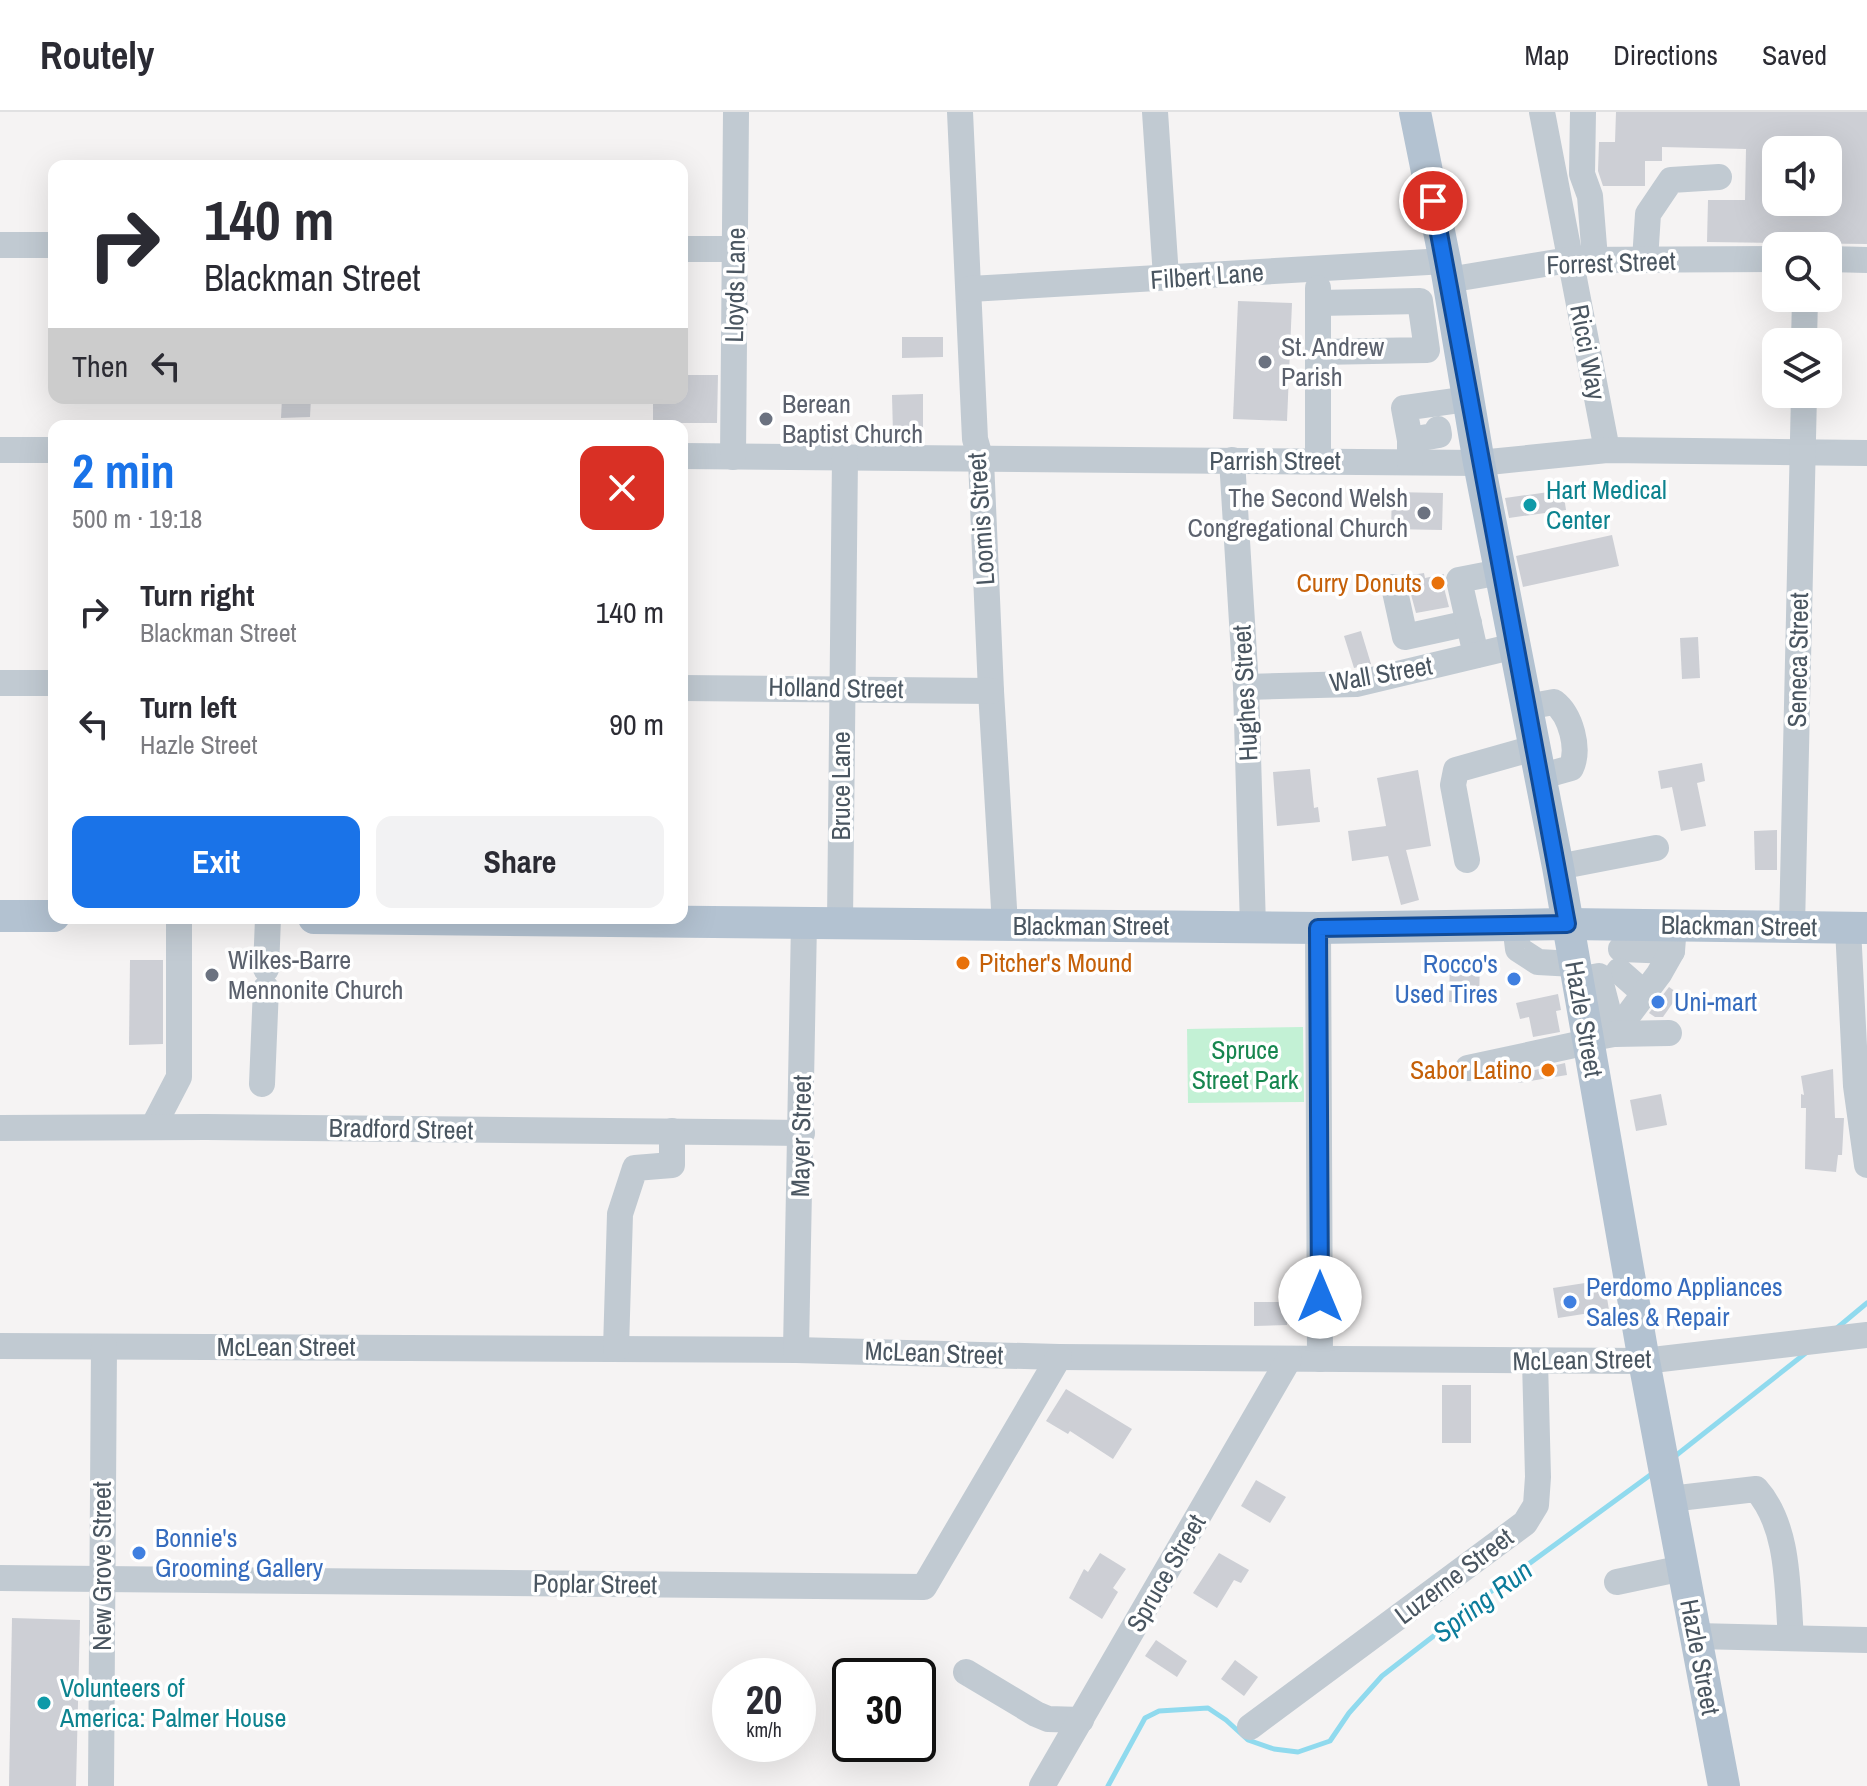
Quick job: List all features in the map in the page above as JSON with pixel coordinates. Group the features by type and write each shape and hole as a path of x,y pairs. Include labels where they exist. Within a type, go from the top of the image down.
{"main road":[{"name":"Hazle Street","path":"1415,112 1567,924 1603,961 1596,1038 1644,1361 1724,1786"},
{"path":"0,916 48,916"},
{"name":"Blackman Street","path":"688,920 1318,928 1567,924 1603,961 1673,938 1792,927 1857,928"}],"street":[{"name":"Lloyds Lane","path":"733,457 736,112"},
{"name":"Loomis Street","path":"960,112 975,439 981,460 1005,925"},
{"path":"1155,112 1166,277"},
{"name":"Ricci Way","path":"1542,112 1582,260 1607,450"},
{"path":"1582,260 1590,196 1582,174 1583,112"},
{"path":"1645,260 1648,214 1671,180 1719,177"},
{"path":"0,245 48,245"},
{"path":"688,249 736,249"},
{"name":"Forrest Street","path":"1446,270 1582,260 1762,259"},
{"path":"1842,259 1867,260"},
{"path":"1318,268 1318,461"},
{"name":"Filbert Lane","path":"970,289 1318,268 1446,270"},
{"path":"1318,303 1420,301 1427,350 1318,352"},
{"path":"1425,426 1468,399"},
{"name":"Seneca Street","path":"1792,927 1804,408"},
{"name":"Parrish Street","path":"688,456 1318,461 1425,426 1479,463 1607,450 1867,453"},
{"path":"0,450 48,450"},
{"name":"Bruce Lane","path":"840,922 845,457"},
{"name":"Hughes Street","path":"1232,460 1246,687 1253,927"},
{"path":"1476,655 1459,580 1500,572"},
{"path":"1394,587 1405,637 1469,623"},
{"name":"Wall Street","path":"1246,687 1356,684 1515,646"},
{"path":"0,683 48,683"},
{"name":"Holland Street","path":"688,688 991,691"},
{"path":"1467,860 1453,785 1456,770 1537,762 1571,768 1575,751 1563,708 1554,702 1526,707"},
{"path":"1558,867 1656,848"},
{"name":"Mayer Street","path":"796,1350 804,922"},
{"path":"153,1127 179,1077 179,924"},
{"path":"262,1084 268,924"},
{"path":"1515,924 1518,949 1538,962 1603,961 1644,993"},
{"path":"1318,928 1320,1359"},
{"path":"1857,928 1856,1086 1867,1165"},
{"path":"1596,1038 1644,993 1659,974 1673,938"},
{"path":"1468,1068 1596,1038 1669,1033"},
{"name":"Bradford Street","path":"0,1128 802,1133"},
{"path":"616,1349 620,1214 635,1168 672,1165 672,1131"},
{"name":"McLean Street","path":"0,1346 796,1350 1059,1357 1644,1361 1865,1335"},
{"name":"New Grove Street","path":"101,1786 104,1347"},
{"name":"Poplar Street","path":"0,1578 924,1587 1059,1357"},
{"name":"Spruce Street","path":"1042,1786 1289,1359"},
{"name":"Luzerne Street","path":"1250,1727 1525,1523 1536,1505 1538,1477 1535,1361"},
{"path":"1668,1487 1756,1489 1768,1503 1785,1562 1791,1638"},
{"path":"1617,1582 1683,1568"},
{"path":"1696,1636 1867,1640"},
{"path":"966,1672 1036,1714 1048,1719 1081,1720"}],"green space":[{"name":"Spruce Street Park","path":"1303,1027 1304,1102 1188,1103 1187,1029"}],"building":[{"path":"1616,112 1867,112 1867,244 1842,244 1842,232 1762,232 1762,243 1707,242 1708,200 1745,200 1746,149 1662,147 1662,161 1645,161 1645,186 1603,186 1598,171 1599,142 1615,142"},
{"path":"1238,301 1292,303 1287,421 1233,419"},
{"path":"902,337 943,337 943,357 902,358"},
{"path":"688,375 718,375 717,423 653,420 653,404 688,404"},
{"path":"923,394 923,433 893,434 892,395"},
{"path":"282,404 311,404 310,417 281,418"},
{"name":"Hart Medical Center","path":"1563,490 1566,510 1509,518 1505,498"},
{"path":"1392,492 1443,493 1442,530 1391,529"},
{"path":"1612,535 1619,566 1523,587 1516,556"},
{"path":"1424,573 1425,578 1444,574 1443,584 1449,607 1416,613 1406,576"},
{"path":"1361,631 1371,664 1354,668 1344,636"},
{"path":"1698,637 1700,678 1682,679 1680,638"},
{"path":"1702,763 1705,781 1697,783 1706,826 1681,831 1672,787 1661,789 1658,771"},
{"path":"1310,769 1314,808 1318,807 1320,822 1277,826 1273,772"},
{"path":"1418,770 1431,846 1406,850 1419,900 1401,905 1388,856 1352,861 1348,831 1386,826 1377,778"},
{"path":"1777,830 1777,870 1755,870 1754,831"},
{"path":"1450,959 1480,960 1479,1003 1449,1002"},
{"path":"130,960 163,960 163,1044 129,1045"},
{"path":"1669,987 1679,994 1663,1017 1655,1017 1649,1013"},
{"path":"1558,994 1561,1010 1556,1011 1560,1032 1533,1037 1529,1017 1520,1019 1516,1003"},
{"path":"1565,1063 1567,1075 1518,1083 1517,1074"},
{"path":"1833,1069 1835,1118 1844,1118 1842,1155 1838,1155 1836,1172 1805,1169 1806,1108 1801,1108 1801,1094 1804,1095 1801,1076"},
{"path":"1661,1094 1667,1125 1636,1131 1630,1100"},
{"path":"1604,1280 1609,1310 1558,1318 1553,1288"},
{"path":"1254,1302 1287,1302 1287,1325 1254,1326"},
{"path":"1442,1385 1471,1385 1471,1443 1442,1443"},
{"path":"1066,1389 1132,1429 1113,1459 1070,1431 1068,1434 1046,1421"},
{"path":"1256,1480 1286,1497 1270,1523 1241,1506"},
{"path":"1100,1553 1126,1569 1113,1588 1118,1592 1102,1619 1069,1598 1084,1569 1088,1572"},
{"path":"1219,1553 1249,1570 1241,1583 1234,1580 1217,1608 1193,1593"},
{"name":"Volunteers of America: Palmer House","path":"12,1618 80,1620 76,1786 9,1786"},
{"path":"1156,1640 1187,1661 1177,1677 1145,1656"},
{"path":"1235,1660 1258,1677 1244,1696 1221,1679"}],"waterway":[{"name":"Spring Run","path":"1837,1328 1867,1303"},
{"name":"Spring Run","path":"1674,1457 1807,1352"},
{"name":"Spring Run","path":"1108,1786 1145,1718 1159,1711 1208,1708 1248,1740 1274,1749 1298,1752 1330,1741 1349,1713 1382,1676 1653,1473"}],"place":[{"name":"St. Andrew Parish","path":"1265,362"},
{"name":"Berean Baptist Church","path":"766,419"},
{"name":"Hart Medical Center","path":"1530,505"},
{"name":"The Second Welsh Congregational Church","path":"1424,513"},
{"name":"Curry Donuts","path":"1438,583"},
{"name":"Pitcher's Mound","path":"963,963"},
{"name":"Wilkes-Barre Mennonite Church","path":"212,975"},
{"name":"Rocco's Used Tires","path":"1514,979"},
{"name":"Uni-mart","path":"1658,1002"},
{"name":"Sabor Latino","path":"1548,1070"},
{"name":"Perdomo Appliances Sales & Repair","path":"1570,1302"},
{"name":"Bonnie's Grooming Gallery","path":"139,1553"},
{"name":"Volunteers of America: Palmer House","path":"44,1703"}],"route":[{"path":"1320,1297 1318,928 1567,924 1479,463 1433,201"}]}
